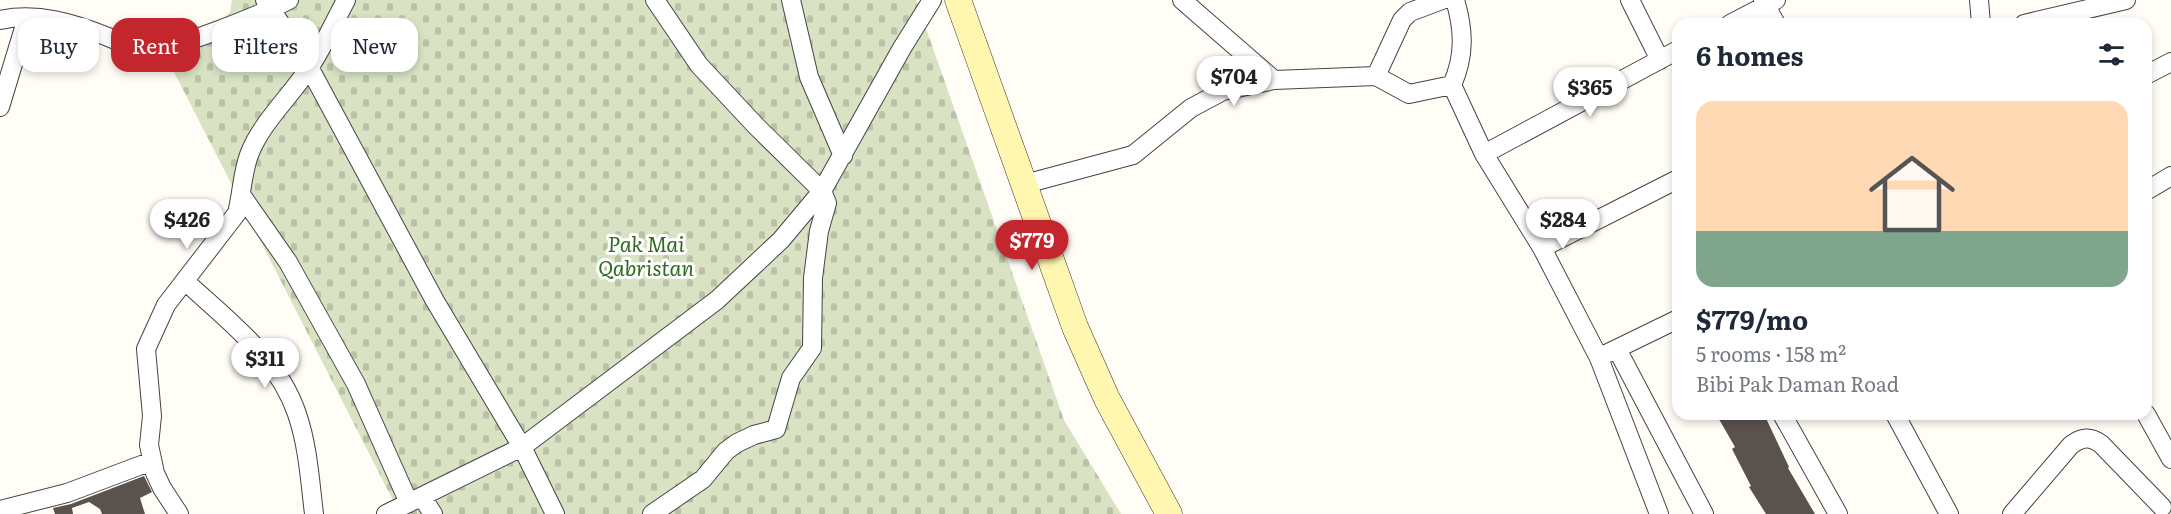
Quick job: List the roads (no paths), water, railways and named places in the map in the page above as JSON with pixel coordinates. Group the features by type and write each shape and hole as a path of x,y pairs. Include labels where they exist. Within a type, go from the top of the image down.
{"street":[{"path":"99,33 144,51 167,47 251,19 268,5 289,0"},
{"path":"319,50 346,0"},
{"path":"652,514 703,479 726,451 737,443 776,429 791,378 812,348 813,278 819,231 827,203 822,191 748,118 699,65 655,0"},
{"path":"791,0 809,77 843,156"},
{"path":"386,514 522,447 717,300 781,240 822,191 902,48 932,0"},
{"path":"958,0 1075,327 1107,399 1169,514"},
{"path":"1182,0 1274,80"},
{"path":"1376,76 1402,20 1410,12 1442,0"},
{"path":"1455,0 1460,16 1463,44 1458,72 1452,85 1484,154 1542,248 1599,358 1659,514"},
{"path":"1630,0 1660,60"},
{"path":"1979,0 1981,18"},
{"path":"2050,18 2126,0"},
{"path":"1740,18 1768,2 1774,18"},
{"path":"268,5 276,18"},
{"path":"0,20 18,19"},
{"path":"0,107 18,48"},
{"path":"1484,154 1672,53"},
{"path":"2152,72 2171,62"},
{"path":"179,514 162,488 149,446 152,416 146,349 166,305 237,213 249,153 261,131 306,72"},
{"path":"311,72 435,301 522,447 555,514"},
{"path":"1025,184 1133,155 1191,108 1223,91 1274,80 1376,76 1409,94 1452,85"},
{"path":"2152,187 2171,176"},
{"path":"1542,248 1672,182"},
{"path":"242,196 288,262 357,384 416,500 433,514"},
{"path":"185,281 253,343 277,373 290,396 298,415 305,445 314,514"},
{"path":"1599,358 1672,322"},
{"path":"1617,349 1704,514"},
{"path":"1785,420 1838,514"},
{"path":"1898,420 1949,514"},
{"path":"2149,420 2171,459"},
{"path":"2012,514 2071,445 2088,438 2101,444 2163,506"},
{"path":"0,510 67,493 152,461"}],"park label":[{"name":"Pak Mai Qabristan","path":"646,257"}]}
